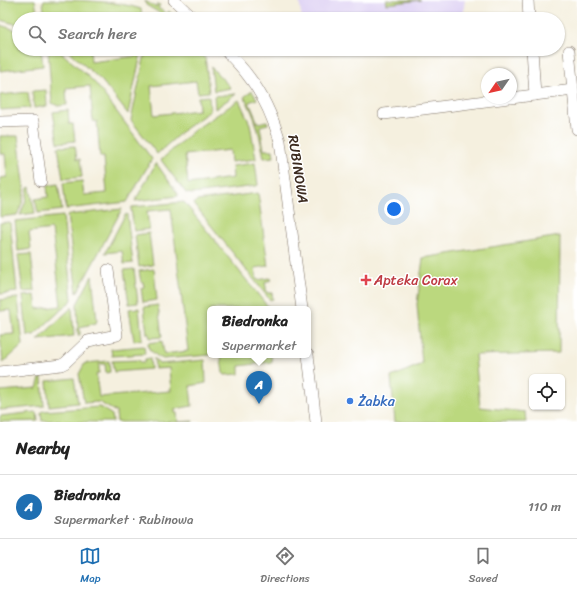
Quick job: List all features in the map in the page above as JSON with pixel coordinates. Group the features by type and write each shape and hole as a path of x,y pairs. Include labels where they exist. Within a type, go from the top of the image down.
{"street":[{"path":"174,0 187,12"},
{"path":"528,0 529,12"},
{"path":"569,51 577,129"},
{"name":"RUBINOWA","path":"230,56 256,86 275,123 280,141 302,306"},
{"path":"532,56 535,95"},
{"path":"517,97 573,90"},
{"path":"384,114 481,102"},
{"path":"0,122 33,121 41,181"},
{"path":"0,372 61,365 88,341 117,335 108,270"},
{"path":"308,358 316,422"}],"shaded area":[{"path":"299,0 465,0 463,12 301,12"}],"green space":[{"path":"0,0 35,0 37,12 12,12 12,23 0,20"},
{"path":"44,0 94,1 131,6 141,9 141,12 44,12"},
{"path":"386,0 421,0 387,4"},
{"path":"145,1 156,7 158,4 160,5 158,8 164,12 158,12 146,5"},
{"path":"0,25 12,29 12,56 42,56 43,66 0,71"},
{"path":"49,56 65,56 96,84 152,159 127,202 66,209 63,183 82,181 84,195 107,193 104,157 100,157 97,121 93,122 90,86 66,88 67,105 58,106 52,103"},
{"path":"74,56 91,56 91,62 140,56 128,114 102,81"},
{"path":"145,56 203,56 205,58 209,92 198,93 196,81 151,86 154,115 199,110 198,97 209,96 210,111 186,128 157,154 131,120"},
{"path":"211,67 231,88 214,91"},
{"path":"46,90 47,106 34,108 32,91"},
{"path":"252,91 257,99 249,102 258,123 267,121 268,124 260,126 264,150 273,150 274,157 264,158 255,119 244,97"},
{"path":"28,92 30,108 0,110 0,95"},
{"path":"236,94 215,109 214,96"},
{"path":"239,100 250,124 256,159 231,162 230,150 185,155 188,184 233,178 232,166 255,163 258,185 192,194 186,193 161,160 193,131"},
{"path":"68,110 69,124 73,124 75,141 58,143 53,112"},
{"path":"0,136 18,136 25,190 23,201 17,215 0,217 0,178 7,177 5,154 0,154"},
{"path":"75,146 77,159 80,159 82,177 63,179 58,147"},
{"path":"156,163 178,196 135,201"},
{"path":"58,184 62,210 38,213 35,199 48,197 47,186"},
{"path":"30,187 35,213 20,215 26,200 28,188"},
{"path":"258,193 268,266 255,268 257,280 270,278 271,280 265,282 267,293 272,293 273,299 270,300 194,204 196,201"},
{"path":"184,202 267,306 207,306 207,355 163,359 157,356 149,349 148,343 162,341 164,354 188,351 171,209 147,211 149,229 134,231 132,207"},
{"path":"122,209 77,293 67,215"},
{"path":"127,214 133,263 124,264 122,251 105,253 125,215"},
{"path":"63,216 72,300 34,335 27,335 23,296 35,295 37,309 61,306 52,229 29,232 31,249 18,251 15,221"},
{"path":"10,222 17,292 0,294 0,223"},
{"path":"149,233 153,265 139,267 135,235"},
{"path":"560,236 559,353 475,355 480,407 525,412 526,422 395,422 391,377 422,364 417,304 423,258"},
{"path":"31,254 35,291 23,292 18,255"},
{"path":"134,269 138,303 129,304 124,270"},
{"path":"154,269 157,300 143,302 141,288 144,287 143,282 141,282 139,271"},
{"path":"92,276 97,320 96,323 80,327 80,335 78,335 77,304"},
{"path":"18,298 23,345 3,363 0,335 14,334 11,310 0,311 0,300"},
{"path":"158,305 162,337 150,338 149,334 147,334 144,307"},
{"path":"72,307 74,336 38,340"},
{"path":"139,308 142,339 134,341 129,309"},
{"path":"144,346 145,354 112,356 111,349"},
{"path":"150,358 151,369 114,372 112,361 139,360 140,362 145,362 145,359"},
{"path":"154,358 159,364 205,360 206,383 190,386 192,406 175,409 178,422 117,422 116,412 99,402 84,403 79,374 85,363 109,361 110,372 106,373 105,364 99,364 99,373 96,374 99,397 171,391 169,368 155,369"},
{"path":"221,358 271,358 272,362 239,366 239,374 225,375 223,373"},
{"path":"40,378 42,378 44,406 0,410 0,391 37,388"},
{"path":"74,378 78,403 49,406 47,381"},
{"path":"100,407 112,415 113,422 61,422 60,420 42,421 41,413 43,411"},
{"path":"35,412 37,414 38,421 0,422 0,416"}],"place":[{"name":"Apteka Corax","path":"366,280"},
{"name":"Żabka","path":"350,401"},
{"name":"Biedronka","path":"259,404"}]}
